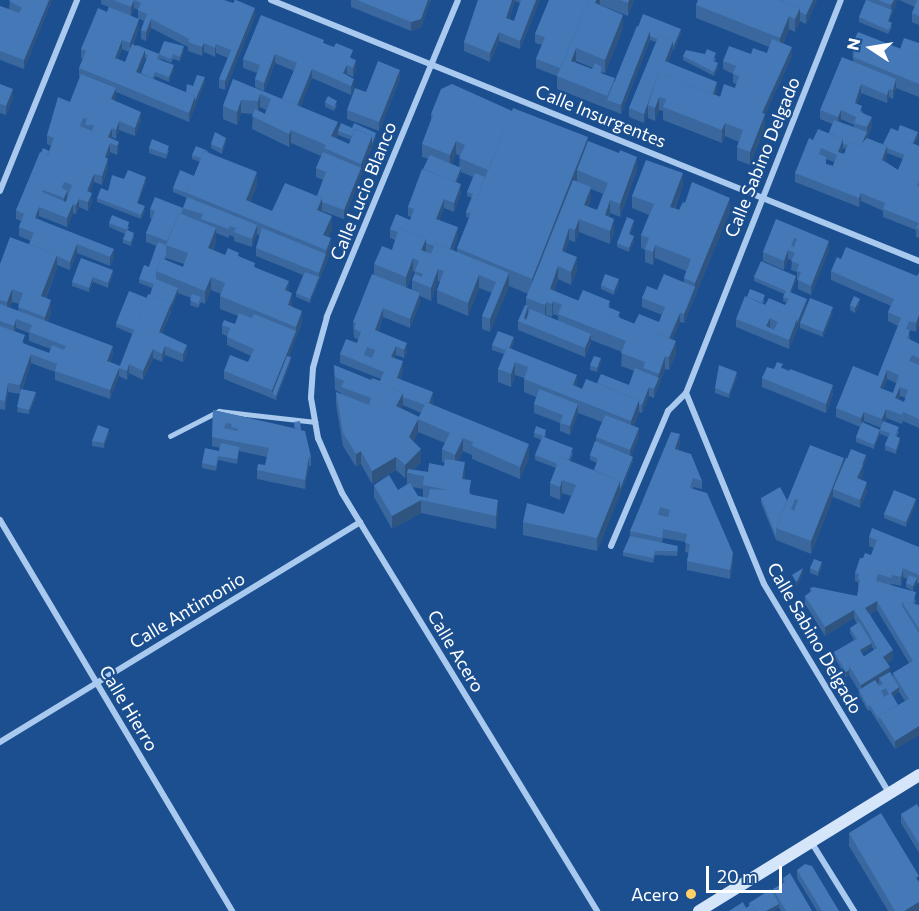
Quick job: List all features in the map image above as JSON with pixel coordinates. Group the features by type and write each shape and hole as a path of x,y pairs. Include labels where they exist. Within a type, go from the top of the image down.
{"main road":[{"path":"699,911 810,840 919,775"}],"street":[{"path":"0,191 77,0"},
{"name":"Calle Insurgentes","path":"271,0 919,261"},
{"name":"Calle Lucio Blanco","path":"311,398 313,368 327,316 458,0"},
{"name":"Calle Sabino Delgado","path":"611,546 668,411 686,393 841,0"},
{"name":"Calle Sabino Delgado","path":"686,393 764,584 889,793"},
{"name":"Calle Acero","path":"311,398 326,460 360,522 597,911"},
{"name":"Calle Hierro","path":"0,520 232,911"},
{"name":"Calle Antimonio","path":"0,742 360,522"},
{"path":"810,840 854,911"}],"lane":[{"path":"170,436 219,411 315,422"}],"building":[{"path":"10,0 49,0 24,60 0,51 0,6 19,13 22,8"},
{"path":"113,0 134,0 131,7"},
{"path":"135,0 224,0 233,3 236,0 255,8 225,81 219,79 231,50 216,44 215,48 204,43 202,47 188,42 189,39 151,19 146,32 141,30 147,14 138,10 141,3"},
{"path":"357,0 428,0 421,19 411,22"},
{"path":"478,0 512,0 506,18 514,21 521,0 536,0 520,41 499,32 490,53 464,42"},
{"path":"549,0 589,0 560,68 536,59 545,37 535,34"},
{"path":"589,0 596,0 595,3 623,15 605,60 576,48 571,61 592,69 595,63 602,67 600,73 615,78 607,96 557,76"},
{"path":"698,0 780,0 800,8 795,19 789,16 780,38 696,5"},
{"path":"780,0 813,0 806,15 800,12 800,8"},
{"path":"866,0 892,10 888,21 892,23 888,30 859,17"},
{"path":"878,0 894,0 891,5"},
{"path":"919,0 919,16 912,13"},
{"path":"109,7 139,19 130,43 122,40 115,58 125,62 132,44 145,50 136,72 195,96 189,113 79,68 86,51 81,49 98,8 107,12"},
{"path":"643,14 681,29 674,45 673,41 659,35 657,39 650,36 650,31 638,27"},
{"path":"261,15 324,40 323,43 334,47 336,43 353,50 350,58 356,60 353,68 347,65 343,73 354,79 351,86 312,69 297,105 282,99 297,63 275,54 264,83 255,79 260,65 243,59"},
{"path":"637,26 650,31 621,105 607,100"},
{"path":"858,32 919,56 919,84 853,57 857,46 852,44"},
{"path":"659,35 673,41 665,61 717,82 713,94 658,73 644,114 629,108"},
{"path":"904,38 919,43 919,56 900,49"},
{"path":"772,39 792,47 762,113 720,97 724,84 735,88 739,76 733,74 736,66 723,61 729,46 751,54 753,48 767,53"},
{"path":"164,41 184,46 180,57 173,54 171,59 159,54"},
{"path":"137,45 159,54 157,59 174,65 169,77 155,72 152,78 141,73 148,55"},
{"path":"707,49 716,53 713,61 718,63 714,72 683,56 686,50 705,54"},
{"path":"842,57 896,79 893,90 889,89 887,95 861,84 855,103 862,106 860,112 872,117 867,127 854,123 856,117 841,110 838,117 820,110"},
{"path":"378,61 400,70 379,122 347,110 355,88 366,92"},
{"path":"658,73 765,114 750,152 737,147 743,130 725,123 722,130 663,107 666,99 659,97 655,108 648,105"},
{"path":"81,74 116,88 111,99 141,112 135,128 119,121 116,130 112,128 108,137 119,142 117,146 110,143 105,157 108,159 102,176 94,174 87,191 92,193 88,202 79,199 76,205 73,204 67,218 39,207 35,218 114,249 110,257 77,244 70,262 29,244 34,233 19,227 24,214 16,210 40,152 48,155 54,138 47,135 58,97 70,102","holes":["83,118 87,119 85,125 94,125 92,131 80,126","64,182 72,185 66,202 42,192 43,190 64,198 67,191 62,188"]},
{"path":"197,75 205,77 195,101 195,96 186,92 187,84 193,86"},
{"path":"233,79 338,122 331,136 349,144 355,129 372,136 361,164 324,148 326,145 291,130 289,134 252,116 255,109 265,114 271,99 260,94 258,101 241,100 237,112 223,106"},
{"path":"0,84 13,89 6,106 0,104"},
{"path":"452,84 512,111 488,170 459,158 465,145 456,141 450,155 422,144 441,89"},
{"path":"328,96 337,101 334,107 325,102"},
{"path":"513,108 588,137 532,279 457,248"},
{"path":"834,120 867,132 862,143 859,146 849,142 848,145 843,144 843,139 829,133"},
{"path":"341,123 352,128 354,123 376,133 372,144 372,136 355,129 352,136 338,131"},
{"path":"900,125 918,132 913,143 910,142 905,155 883,144 891,128 898,131"},
{"path":"818,129 843,139 838,152 844,154 849,142 859,146 867,138 887,146 882,160 898,170 910,142 919,146 917,186 919,187 919,223 883,209 885,203 861,193 859,198 795,173 809,138 813,140","holes":["821,148 837,155 833,166 826,164 826,157 819,154"]},
{"path":"215,132 226,138 222,149 211,144"},
{"path":"152,139 169,146 166,154 149,148"},
{"path":"588,141 637,157 620,204 610,200 605,215 614,219 610,231 579,219 575,230 569,228 562,251 577,257 571,272 558,266 550,289 676,341 669,357 665,356 659,374 643,368 645,362 621,353 626,341 558,314 562,305 553,301 552,304 546,302 545,305 526,298 573,180 591,187 584,205 597,210 608,183 577,170"},
{"path":"196,146 208,151 204,151 201,158 192,155"},
{"path":"43,148 49,151 47,155 41,153"},
{"path":"204,151 257,172 246,200 272,211 285,183 322,198 317,210 332,216 323,235 331,238 326,250 187,193"},
{"path":"323,152 361,168 344,210 322,202 322,198 317,196 326,172 316,168"},
{"path":"430,155 461,168 455,182 423,169"},
{"path":"646,160 683,173 670,207 679,210 683,202 685,203 692,182 730,198 695,283 684,278 691,259 655,245 653,252 645,249 649,238 641,235 654,204 632,196"},
{"path":"422,169 461,184 454,203 444,199 436,219 458,227 450,249 435,243 434,246 426,243 426,239 399,228 398,232 390,229 396,214 410,220 414,209 408,207"},
{"path":"128,170 146,177 137,203 145,206 141,215 97,198 101,188 108,191 112,175 124,179"},
{"path":"180,170 194,176 187,193 173,188"},
{"path":"475,173 485,177 471,214 466,212 473,194 467,192"},
{"path":"155,197 183,208 167,241 146,233 155,211 150,209"},
{"path":"187,197 257,225 252,239 234,232 236,228 229,226 229,229 201,219 203,214 183,208"},
{"path":"179,213 216,228 208,248 225,255 228,248 239,253 238,256 255,263 254,267 289,281 285,290 292,293 288,305 302,311 296,327 220,296 225,283 211,277 205,291 156,271 161,258 183,267 188,253 166,245"},
{"path":"112,215 129,222 127,230 109,223"},
{"path":"627,217 634,220 629,234 634,236 629,248 617,243"},
{"path":"776,219 829,241 811,286 798,280 801,272 797,271 799,264 791,261 795,253 788,250 784,261 763,252","holes":["794,238 797,239 794,247 791,246"]},
{"path":"262,228 326,254 319,273 256,248"},
{"path":"399,228 426,239 421,250 431,254 435,243 509,273 490,319 482,316 496,282 479,275 468,303 437,290 444,271 438,269 431,288 412,280 415,274 422,277 423,274 415,271 419,261 413,258 406,277 374,264 382,246 392,250"},
{"path":"127,230 134,233 131,242 123,239"},
{"path":"10,237 57,255 41,296 51,300 45,317 18,307 23,293 12,289 7,302 0,300 0,264"},
{"path":"158,242 166,245 166,254 164,259 161,258 156,271 156,279 178,288 171,305 171,303 150,295 154,284 139,279 144,265 149,267"},
{"path":"846,247 917,276 919,273 919,314 916,323 909,321 906,329 910,330 907,338 919,344 919,358 912,355 909,361 919,365 919,419 903,412 902,415 886,409 882,419 864,412 861,418 836,408 853,366 878,376 901,318 888,312 894,299 831,271 837,257 841,259","holes":["887,370 899,375 893,393 880,388","900,387 908,390 904,402 895,398"]},
{"path":"81,258 113,270 108,283 93,277 89,288 72,282"},
{"path":"761,261 796,276 790,292 807,299 797,323 797,319 765,305 769,298 785,305 789,299 783,297 786,291 754,277"},
{"path":"305,272 319,277 310,299 296,293"},
{"path":"372,274 420,293 410,319 383,308 375,330 407,343 404,350 396,346 391,357 403,361 397,378 433,392 429,403 426,402 425,405 403,397 403,393 371,380 372,378 380,381 384,372 340,354 346,339 357,343 361,332 354,329 356,323 353,322","holes":["367,347 375,350 372,358 364,355"]},
{"path":"605,274 619,279 614,291 601,285"},
{"path":"664,274 695,287 684,314 680,313 669,338 634,324 639,314 659,322 665,307 642,298 647,286 657,290"},
{"path":"750,289 765,295 762,303 747,297"},
{"path":"583,290 610,301 608,307 620,312 618,317 578,301"},
{"path":"129,291 147,298 134,330 116,323"},
{"path":"148,294 171,303 159,332 187,345 183,354 165,346 162,354 153,349 143,371 129,364 127,371 119,368 110,390 55,371 57,364 31,354 20,385 8,383 5,401 0,400 0,326 25,335 22,343 49,353 52,345 64,350 66,346 29,332 32,325 16,319 14,326 0,321 0,304 113,346 107,361 120,366"},
{"path":"192,294 201,297 198,304 190,300"},
{"path":"745,296 797,319 789,340 736,319","holes":["770,318 778,322 774,330 766,326"]},
{"path":"854,296 860,299 855,308 850,305"},
{"path":"810,298 833,307 823,332 800,323"},
{"path":"525,305 528,306 524,318 526,320 530,309 591,334 585,348 518,321"},
{"path":"239,313 252,318 254,314 296,331 272,390 224,371 230,355 248,362 254,349 227,337 230,328 222,325 224,320 235,324"},
{"path":"498,331 514,337 509,348 505,350 492,345"},
{"path":"507,347 577,375 573,385 582,389 586,379 639,400 631,421 524,379 528,367 515,362 511,374 498,369"},
{"path":"287,356 291,357 276,396 272,394"},
{"path":"594,356 601,358 597,368 590,365"},
{"path":"777,362 783,364 781,368 789,371 790,369 833,385 826,404 762,378 767,367 774,369"},
{"path":"334,365 403,393 396,406 419,417 409,437 421,449 405,465 396,457 372,471 361,451 356,454 343,433 336,392 369,405 371,398 341,387 344,381 335,377"},
{"path":"719,365 737,372 729,394 715,388"},
{"path":"635,368 659,378 654,389 649,387 642,405 639,404 639,400 597,383 601,374 629,385"},
{"path":"21,389 36,392 29,410 17,407"},
{"path":"539,389 578,404 570,426 560,423 563,415 534,404"},
{"path":"426,402 529,444 520,467 472,446 473,442 463,438 455,455 442,449 450,433 418,419"},
{"path":"213,410 305,431 311,457 309,457 305,480 257,470 258,464 265,465 269,448 212,437","holes":["226,423 232,424 231,427 238,431 224,428"]},
{"path":"605,415 639,428 630,450 596,437"},
{"path":"300,421 301,430 295,428 294,422"},
{"path":"883,421 899,427 895,436 900,438 896,450 885,445 890,433 880,430"},
{"path":"862,422 880,430 874,445 856,437"},
{"path":"98,425 109,429 104,443 92,441"},
{"path":"536,426 546,430 544,437 573,448 568,460 560,457 558,464 535,455 543,436 534,433"},
{"path":"671,432 680,434 675,449 691,454 702,481 693,478 690,488 707,493 733,553 730,570 687,561 690,544 685,543 687,534 663,529 662,538 630,531","holes":["660,507 670,510 668,517 658,515"]},
{"path":"595,441 633,457 620,489 620,481 594,470 598,459 590,455"},
{"path":"221,443 239,447 237,459 218,456 216,466 202,463 205,448 219,451"},
{"path":"810,445 844,458 811,541 776,528","holes":["795,499 798,500 794,511 791,509"]},
{"path":"851,449 866,455 862,465 847,459"},
{"path":"560,457 620,481 597,538 523,522 527,503 564,514 576,485 562,480 560,487 550,483"},
{"path":"846,458 863,465 857,478 867,482 860,500 833,489"},
{"path":"445,459 465,462 462,479 471,480 469,494 498,500 496,516 421,500 392,516 374,485 389,475 398,490 410,483 418,496 428,498 430,489 447,490 423,485 424,476 407,473 408,469 428,472 429,463 444,466"},
{"path":"780,487 787,500 776,528 776,536 761,498"},
{"path":"894,490 916,499 906,522 884,514"},
{"path":"872,528 919,547 919,575 903,568 901,577 892,575 891,578 878,574 876,581 916,592 913,604 902,602 902,606 919,633 919,726 895,741 879,716 909,699 893,673 913,661 877,601 865,608 893,650 883,657 890,667 861,685 849,666 877,648 866,628 854,610 825,627 805,596 812,591 810,588 813,587 857,596 860,580 858,579 859,574 855,573 860,558 863,558 865,553 871,555 877,540 869,537"},
{"path":"630,536 678,546 677,551 655,551 653,558 623,552"},
{"path":"814,559 822,562 818,572 810,568"},
{"path":"803,568 798,580 796,582 792,575"},
{"path":"909,575 917,578 913,586 906,583"},
{"path":"902,602 919,605 919,629"},
{"path":"859,622 872,643 860,650 864,657 849,666 846,672 834,652 857,639 850,628"},
{"path":"890,672 899,687 891,693 898,705 879,716 879,720 870,705 868,707 859,690 875,680 879,686 883,684 879,678","holes":["886,688 889,694 884,697 881,691"]},
{"path":"917,804 919,808 919,844 901,814"},
{"path":"881,813 919,876 916,878 919,882 919,902 904,911 895,911 849,833"},
{"path":"805,864 812,866 839,911 822,911 797,870"},
{"path":"790,873 812,911 786,911 773,889 785,882 783,878"},
{"path":"771,889 779,904 766,911 756,911 749,903"},
{"path":"743,902 746,908 752,904 756,911 729,911"}],"place":[{"name":"Acero","path":"691,894"}]}
